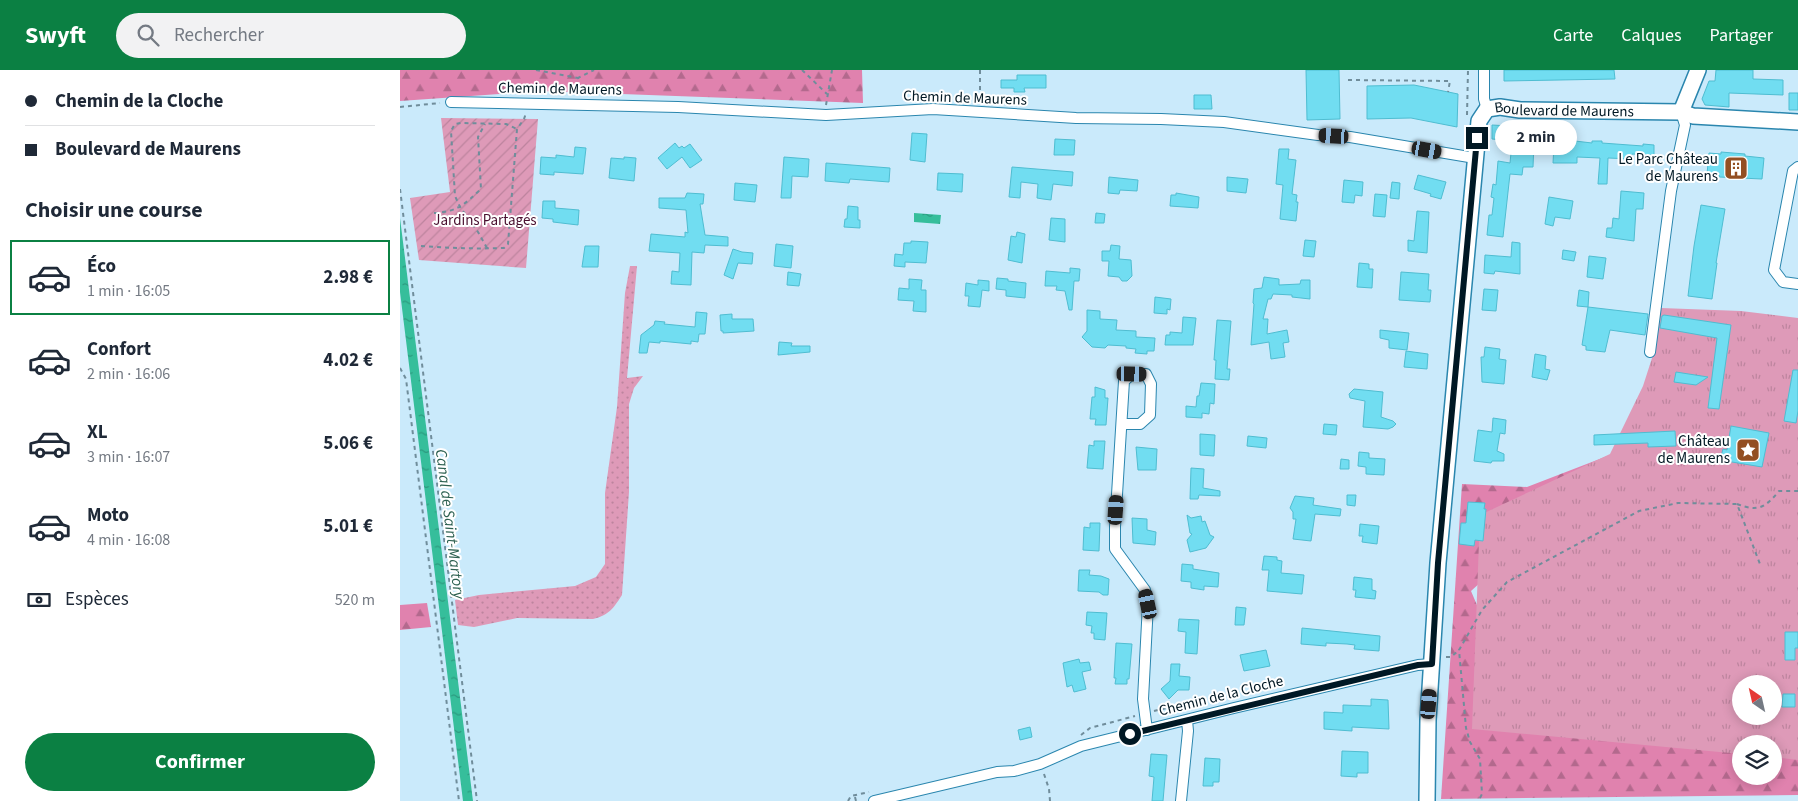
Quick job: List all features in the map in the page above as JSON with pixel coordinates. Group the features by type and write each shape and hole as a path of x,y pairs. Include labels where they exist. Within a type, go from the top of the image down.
{"street":[{"path":"1484,70 1484,99 1487,109"},
{"path":"1650,352 1671,191 1685,125 1681,112 1698,70"},
{"name":"Chemin de Maurens","path":"451,102 678,107 826,115 933,109 1076,118 1224,122 1318,136 1350,137 1475,158"},
{"name":"Boulevard de Maurens","path":"1427,801 1428,720 1438,563 1479,121 1487,109 1500,107 1520,110 1681,112 1693,116 1798,122"},
{"path":"1798,167 1793,171 1774,270 1783,282 1798,284"},
{"path":"1122,424 1140,424 1150,415 1151,384 1146,374 1132,374 1124,381 1115,549 1145,590 1148,604 1143,699 1147,730"},
{"name":"Chemin de la Cloche","path":"874,801 997,772 1014,771 1056,758 1081,746 1418,665 1432,664"},
{"path":"1182,801 1188,731 1187,720"}],"path":[{"path":"536,70 578,78 587,71 594,70"},
{"path":"802,70 827,94"},
{"path":"826,115 827,94 832,70"},
{"path":"980,70 980,92"},
{"path":"1467,119 1468,70"},
{"path":"578,78 580,104"},
{"path":"1348,80 1450,82 1448,92"},
{"path":"400,107 451,102"},
{"path":"422,246 458,249 504,248 508,244 517,129 524,119 527,104"},
{"path":"487,248 460,207 455,196 451,131 455,124 461,123 506,124 517,129"},
{"path":"434,213 448,212 460,207 481,189 478,137 485,124"},
{"path":"400,189 477,801"},
{"path":"400,368 406,379 458,801"},
{"path":"1450,657 1459,650 1482,610 1507,582 1639,510 1678,503 1737,504 1749,509 1762,508 1779,491 1798,491"},
{"path":"1737,504 1760,564"},
{"path":"1459,650 1466,728 1470,742 1480,759 1482,794 1480,798"},
{"path":"1043,771 1049,789 1050,801"},
{"path":"855,797 856,801"}],"green space":[{"path":"400,70 862,70 863,103 540,91 400,101"},
{"name":"Jardins Partagés","path":"441,118 538,119 526,268 419,260 410,198 450,192"},
{"path":"630,266 637,266 627,378 643,376 634,388 629,404 629,492 622,595 610,611 603,616 593,619 517,618 474,627 458,625 455,600 479,595 575,586 596,577 605,564 605,493 617,407 625,293"},
{"path":"1661,308 1741,311 1798,318 1798,760 1782,758 1782,735 1732,735 1732,753 1472,729 1480,515 1610,454 1643,386 1653,355"},
{"path":"1610,455 1514,552 1471,591 1485,624 1732,682 1732,725 1755,725 1771,735 1732,735 1732,785 1782,785 1782,742 1798,752 1798,795 1441,799 1462,484 1527,487"},
{"path":"427,603 431,627 400,630 400,605"}],"water":[{"path":"914,213 941,215 940,224 914,222"},
{"path":"400,218 473,801 463,801 400,292"}],"building":[{"path":"1306,70 1339,70 1340,119 1307,120"},
{"path":"1504,70 1614,70 1615,79 1504,81"},
{"path":"1716,70 1753,70 1753,79 1783,80 1783,95 1729,93 1729,107 1705,105 1702,99 1709,81 1715,81"},
{"path":"1017,75 1046,75 1046,88 1024,88 1025,92 1014,92 1014,88 1001,88 1001,80 1017,80"},
{"path":"1414,85 1458,94 1457,127 1411,118 1367,119 1367,86"},
{"path":"1789,93 1798,93 1798,110 1789,110"},
{"path":"1194,95 1211,95 1212,109 1194,109"},
{"path":"1492,125 1568,131 1568,133 1575,133 1575,141 1592,143 1592,141 1602,141 1602,143 1643,146 1643,144 1654,145 1654,155 1632,154 1631,159 1608,158 1607,184 1598,184 1600,158 1577,157 1577,163 1553,163 1554,144 1534,142 1533,167 1523,167 1522,175 1510,174 1503,237 1487,235 1489,215 1492,215 1494,198 1491,197 1493,184 1496,185 1498,161 1510,163 1512,143 1503,143 1503,140 1492,139"},
{"path":"912,133 927,134 925,162 910,160"},
{"path":"1055,139 1075,140 1074,155 1054,155"},
{"path":"675,143 679,148 682,146 684,148 690,144 702,160 690,168 682,157 667,169 658,158"},
{"path":"575,147 586,148 583,174 554,172 554,175 540,174 541,157 556,158 556,155 574,157"},
{"path":"1279,149 1289,149 1288,159 1296,160 1292,194 1297,195 1296,221 1280,219 1283,185 1276,184"},
{"name":"Le Parc Château de Maurens","path":"1721,152 1764,158 1762,179 1719,177 1719,175 1707,174 1709,153 1721,154"},
{"path":"624,157 636,158 634,181 609,178 611,158 624,159"},
{"path":"784,157 809,159 808,177 792,176 791,198 781,198"},
{"path":"826,163 890,168 889,182 850,179 849,183 825,181"},
{"path":"1012,167 1073,172 1072,186 1053,184 1051,200 1037,198 1038,184 1021,182 1020,198 1009,197"},
{"path":"938,173 963,174 962,192 937,190"},
{"path":"1418,175 1446,182 1441,199 1414,189"},
{"path":"1109,177 1138,180 1137,191 1120,190 1119,194 1108,193"},
{"path":"1227,177 1248,179 1246,193 1227,191"},
{"path":"1344,180 1363,182 1362,196 1355,195 1354,203 1342,202"},
{"path":"1392,182 1400,183 1399,199 1390,198"},
{"path":"735,183 757,185 755,202 734,200"},
{"path":"1621,191 1644,193 1643,209 1636,209 1634,241 1606,237 1607,228 1612,228 1613,218 1619,219"},
{"path":"687,193 704,194 703,204 700,204 705,235 728,237 728,246 705,245 704,253 692,252 691,285 671,284 672,271 679,272 680,253 649,251 651,234 685,237 685,232 688,233 686,210 659,208 659,198 685,198"},
{"path":"1176,193 1199,197 1198,208 1170,206 1171,195 1176,195"},
{"path":"1375,194 1387,195 1385,217 1373,216"},
{"path":"1549,197 1573,201 1570,219 1555,217 1553,226 1545,224"},
{"path":"543,201 555,201 555,208 579,210 578,225 553,222 553,219 542,218"},
{"path":"1701,205 1725,209 1712,299 1688,296"},
{"path":"848,206 858,207 860,228 844,227"},
{"path":"1417,211 1429,212 1427,253 1408,251 1408,240 1414,241"},
{"path":"1096,213 1105,214 1104,223 1095,223"},
{"path":"1051,218 1065,219 1065,242 1049,240"},
{"path":"1017,232 1025,234 1022,263 1008,260 1011,236 1016,237"},
{"path":"1305,240 1316,241 1314,257 1303,256"},
{"path":"911,241 928,242 926,263 905,262 905,267 894,266 895,254 903,255 904,243 911,243"},
{"path":"1512,242 1520,243 1520,274 1495,271 1494,274 1484,273 1485,255 1511,257"},
{"path":"776,244 793,246 791,268 774,266"},
{"path":"1111,245 1120,246 1119,259 1131,260 1132,276 1127,281 1122,281 1119,277 1108,276 1109,261 1102,261 1102,251 1110,251"},
{"path":"585,246 599,246 598,267 582,267"},
{"path":"733,249 753,253 752,264 738,263 733,279 724,275"},
{"path":"1563,250 1576,252 1574,261 1562,259"},
{"path":"1589,256 1606,258 1603,279 1587,277"},
{"path":"1359,263 1369,264 1369,269 1373,269 1372,288 1357,287"},
{"path":"1070,268 1080,269 1079,281 1074,281 1072,310 1069,310 1065,291 1056,290 1057,286 1045,286 1046,271 1070,273"},
{"path":"788,272 801,274 799,286 787,285"},
{"path":"1401,272 1429,274 1428,290 1431,290 1430,302 1399,300"},
{"path":"1264,277 1279,279 1279,285 1300,284 1301,280 1310,280 1310,299 1292,297 1292,295 1273,294 1271,299 1268,299 1263,319 1268,319 1267,334 1287,330 1289,342 1283,343 1285,357 1271,359 1269,342 1251,345 1254,289 1262,288"},
{"path":"997,278 1026,283 1025,298 1006,296 1006,290 996,289"},
{"path":"909,279 922,280 921,290 926,290 926,312 913,311 914,301 898,300 899,288 909,289"},
{"path":"978,280 989,281 989,291 982,290 980,307 968,306 969,296 965,296 966,283 978,285"},
{"path":"1484,289 1498,290 1496,311 1482,310"},
{"path":"1579,290 1589,292 1588,307 1577,306"},
{"path":"1155,297 1171,299 1170,310 1167,309 1167,314 1154,313"},
{"path":"1588,307 1648,314 1645,335 1610,330 1605,352 1586,350 1586,346 1582,345"},
{"path":"1087,310 1100,311 1100,319 1117,320 1116,330 1136,331 1136,337 1155,338 1154,351 1147,351 1147,354 1135,353 1136,349 1126,348 1126,346 1108,345 1105,348 1092,347 1082,337 1087,331"},
{"path":"696,312 707,313 705,334 699,334 698,342 691,341 691,344 660,341 660,343 649,342 647,353 639,353 641,335 654,325 655,321 665,322 664,324 695,327"},
{"path":"732,314 732,319 753,319 754,331 723,333 721,331 720,315"},
{"path":"1662,316 1731,325 1719,409 1708,408 1717,338 1660,328"},
{"path":"1183,317 1196,318 1193,345 1165,345 1166,335 1170,335 1170,332 1182,333"},
{"path":"1217,320 1231,321 1227,369 1230,369 1229,380 1215,379 1216,360 1214,360"},
{"path":"1380,330 1409,333 1407,350 1389,348 1389,340 1380,338"},
{"path":"779,342 792,343 791,346 810,346 810,352 778,355"},
{"path":"1485,347 1500,349 1499,359 1506,360 1504,384 1482,382 1481,357 1484,357"},
{"path":"1406,351 1428,354 1427,369 1404,367"},
{"path":"1535,354 1546,356 1545,369 1550,370 1547,380 1532,377"},
{"path":"1793,370 1798,370 1798,411 1796,423 1784,421"},
{"path":"1676,372 1708,377 1696,385 1674,382"},
{"path":"1201,383 1215,384 1214,404 1210,403 1209,414 1202,413 1202,418 1186,417 1186,406 1196,407"},
{"path":"1095,387 1105,390 1105,398 1108,398 1106,425 1095,425 1096,419 1090,419 1092,397 1095,397"},
{"path":"1354,389 1383,392 1381,417 1396,424 1388,429 1363,427 1365,401 1350,398 1349,394"},
{"path":"1493,418 1506,420 1505,434 1500,433 1497,451 1504,454 1504,461 1492,461 1491,463 1474,461 1478,430 1492,432"},
{"path":"1324,424 1337,425 1336,435 1323,434"},
{"path":"1731,426 1769,433 1762,467 1720,460 1723,449 1727,450"},
{"path":"1675,431 1676,446 1648,447 1648,443 1594,445 1594,435"},
{"path":"1200,434 1215,435 1214,456 1200,455"},
{"path":"1248,436 1267,438 1266,448 1247,446"},
{"path":"1094,441 1105,441 1103,469 1087,468 1089,445 1094,446"},
{"path":"1136,447 1157,449 1156,470 1138,470"},
{"path":"1359,452 1369,453 1369,458 1385,459 1384,475 1366,474 1366,467 1358,466"},
{"path":"1341,459 1349,460 1349,469 1340,469"},
{"path":"1191,468 1204,469 1203,488 1220,491 1220,496 1199,495 1198,499 1190,499"},
{"path":"1347,495 1356,495 1355,506 1347,505"},
{"path":"1295,496 1314,498 1313,505 1341,509 1340,516 1315,514 1311,541 1293,539 1296,519 1293,519 1293,512 1290,508"},
{"path":"1468,502 1485,503 1484,509 1486,509 1483,541 1475,540 1474,546 1459,544 1461,523 1466,523"},
{"path":"1187,515 1191,518 1201,516 1202,522 1205,521 1210,535 1214,537 1206,548 1190,552 1187,540 1192,534 1190,533"},
{"path":"1132,518 1147,519 1147,530 1156,532 1155,545 1133,543"},
{"path":"1090,523 1100,523 1099,551 1083,550 1084,527 1090,528"},
{"path":"1360,524 1379,526 1377,544 1362,542 1363,536 1359,536"},
{"path":"1264,556 1277,557 1277,560 1282,561 1281,573 1304,575 1302,594 1267,591 1269,570 1262,570"},
{"path":"1182,564 1193,565 1193,569 1219,573 1218,587 1204,586 1204,590 1191,588 1191,582 1181,581"},
{"path":"1079,570 1090,570 1089,575 1109,579 1108,595 1103,595 1099,592 1078,591"},
{"path":"1354,577 1372,579 1372,590 1376,591 1375,599 1355,597 1356,590 1353,590"},
{"path":"1236,607 1246,608 1244,625 1235,625"},
{"path":"1087,612 1107,613 1105,640 1094,639 1094,633 1091,633 1092,626 1086,625"},
{"path":"1179,619 1199,620 1197,654 1185,653 1186,632 1178,631"},
{"path":"1302,628 1380,636 1379,651 1354,649 1355,645 1347,644 1326,643 1326,646 1301,644"},
{"path":"1785,632 1798,632 1798,648 1795,648 1795,660 1785,660"},
{"path":"1116,643 1132,644 1127,684 1115,684"},
{"path":"1266,650 1270,666 1244,671 1240,655"},
{"path":"1079,659 1080,663 1089,662 1091,670 1082,672 1086,689 1074,692 1072,685 1067,687 1063,663"},
{"path":"1171,664 1180,664 1179,676 1190,677 1189,690 1178,690 1169,699 1161,689 1170,681"},
{"path":"1783,694 1795,694 1795,707 1782,707"},
{"path":"1371,699 1388,700 1389,729 1352,727 1352,731 1324,729 1324,712 1343,713 1343,705 1371,706"},
{"path":"1030,727 1032,737 1020,740 1018,730"},
{"path":"1342,751 1368,752 1368,773 1357,773 1357,777 1341,776"},
{"path":"1151,754 1167,755 1163,801 1152,801 1154,777 1149,776"},
{"path":"1205,758 1220,759 1219,782 1213,782 1213,786 1203,786"}],"place":[{"name":"Le Parc Château de Maurens","path":"1736,168"},
{"name":"Château de Maurens","path":"1748,450"}],"route":[{"path":"1130,734 1418,665 1432,664 1438,563 1477,138"}],"water label":[{"name":"Canal de Saint-Martory","path":"450,524"}]}
